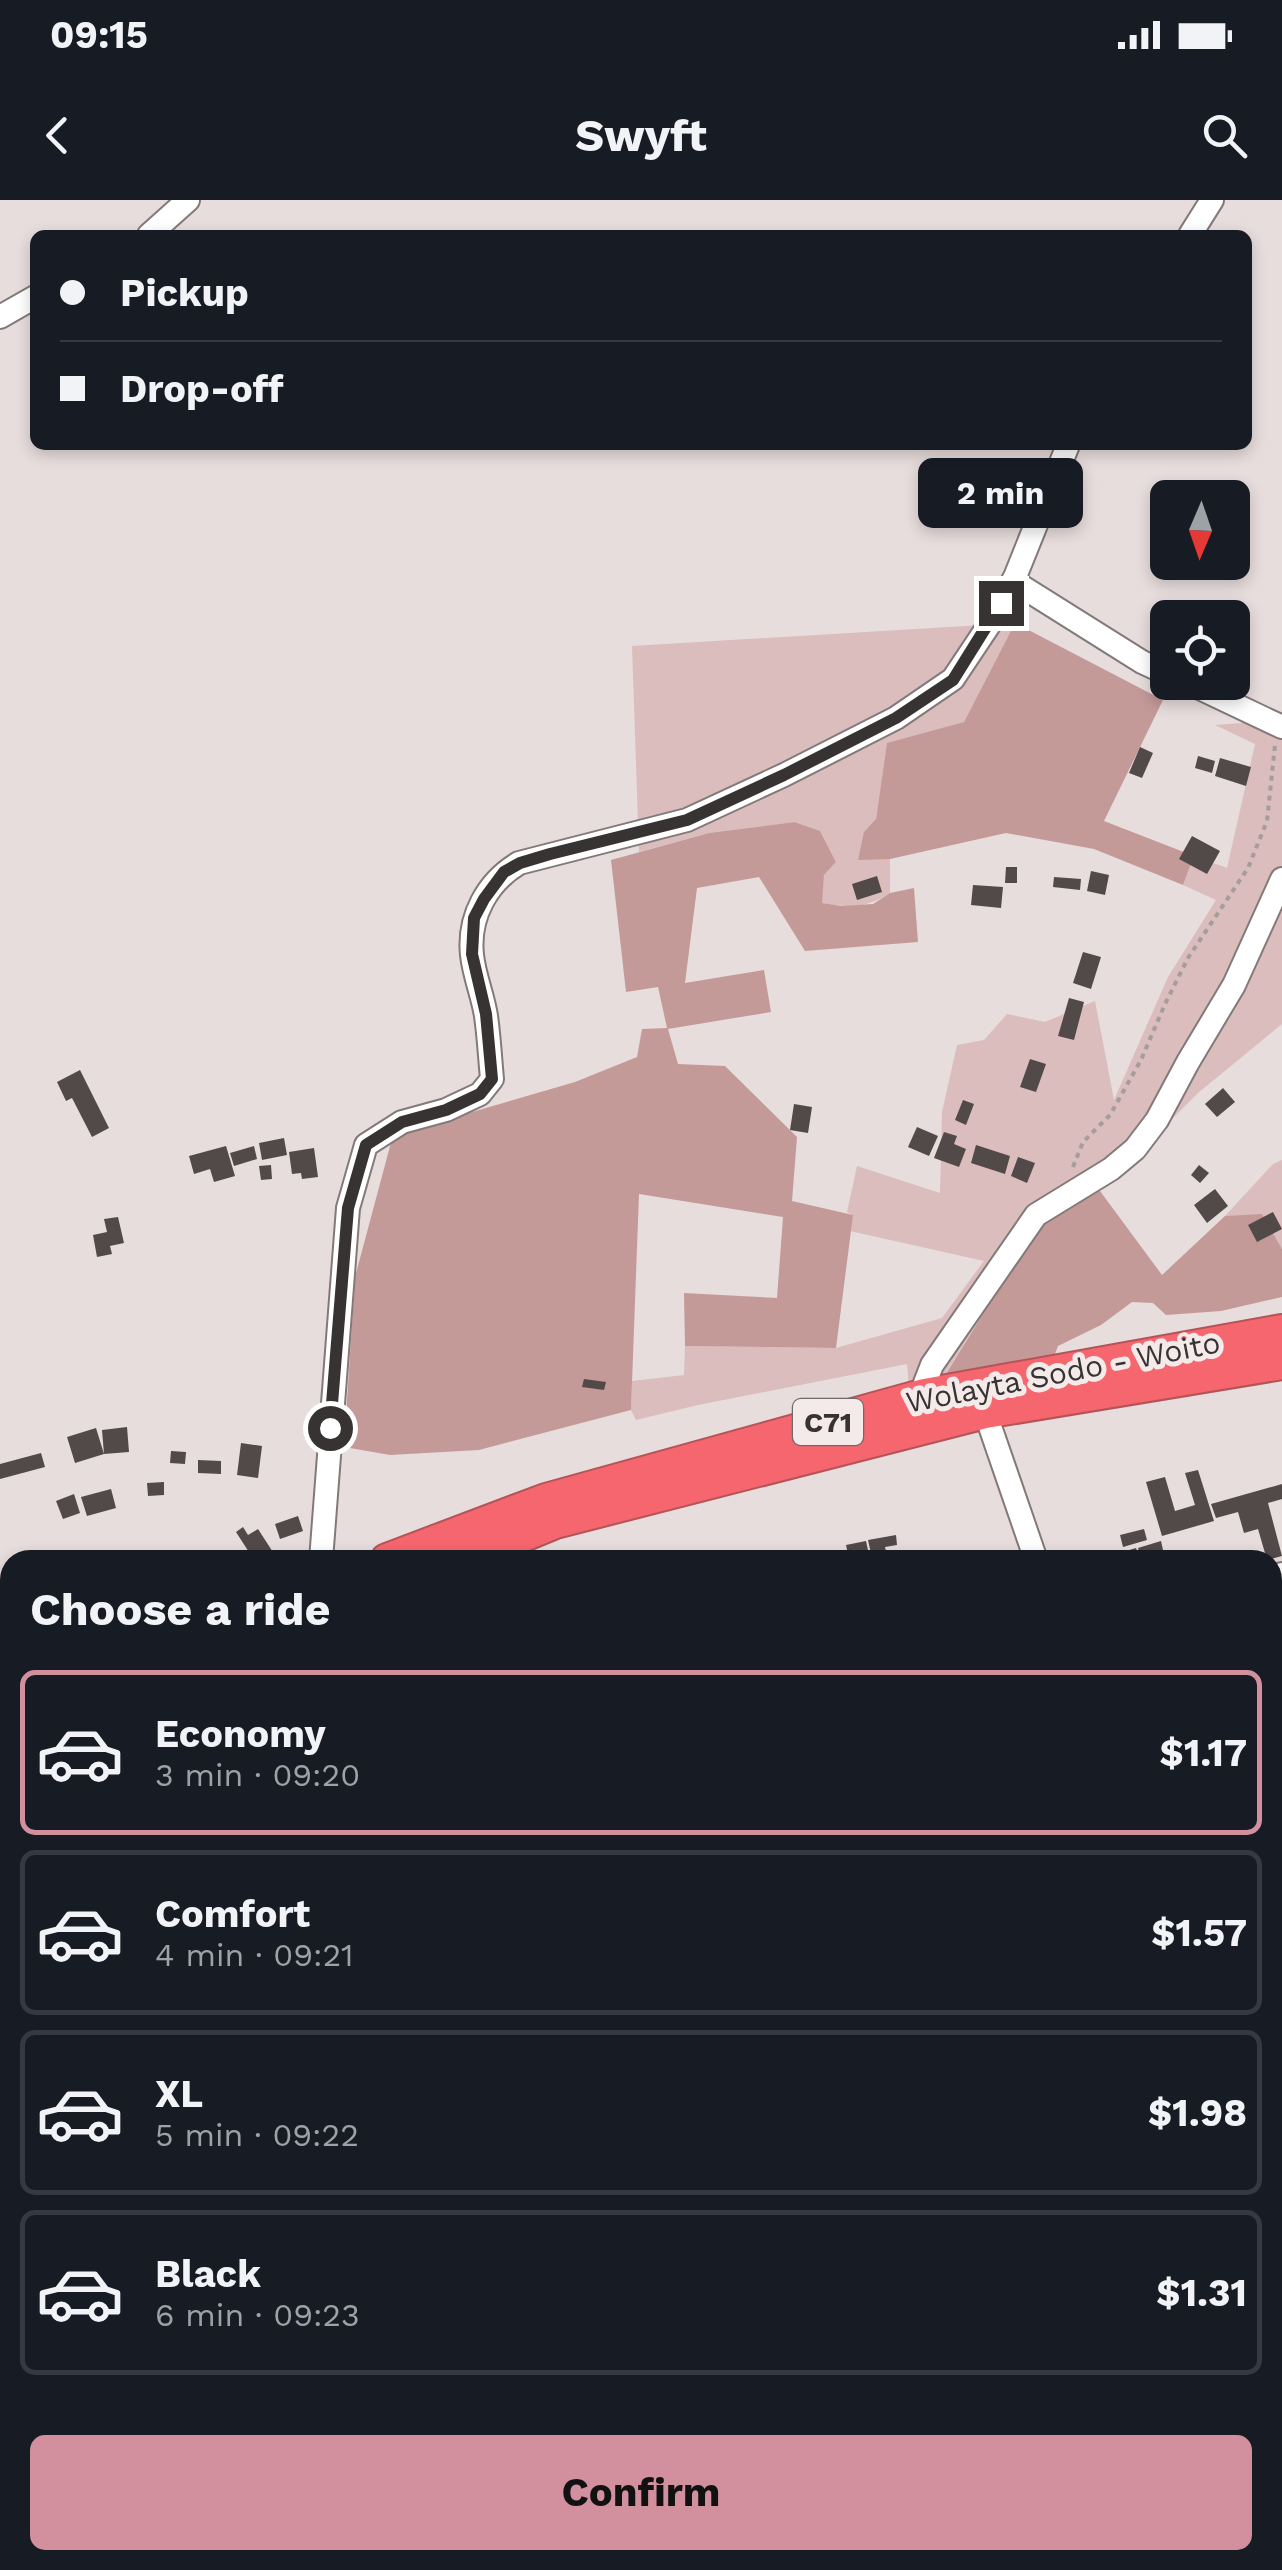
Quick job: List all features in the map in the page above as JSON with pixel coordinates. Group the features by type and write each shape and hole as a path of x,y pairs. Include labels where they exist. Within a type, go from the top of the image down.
{"highway":[{"name":"Wolayta Sodo - Woito","path":"414,1550 546,1500 925,1395 1282,1332"},
{"name":"Wolayta Sodo - Woito","path":"487,1550 555,1522 985,1412 1282,1363"}],"street":[{"path":"155,230 188,200"},
{"path":"1193,230 1212,200"},
{"path":"0,318 30,300"},
{"path":"322,1550 348,1208 366,1145 402,1122 446,1110 480,1094 492,1079 486,1014 472,954 474,918 484,899 504,872 520,863 687,820 896,718 953,680 1013,582 1066,450"},
{"path":"1013,582 1150,666"},
{"path":"1225,700 1280,726"},
{"path":"925,1395 932,1365 1036,1216 1112,1169 1135,1149 1157,1120 1234,985 1282,879"},
{"path":"985,1412 1033,1550"}],"path":[{"path":"1060,1199 1083,1142 1110,1114 1141,1060 1188,958 1248,868 1267,821 1280,726"}],"shaded area":[{"path":"1015,623 964,722 887,744 876,819 858,859 890,859 890,893 857,906 821,903 824,875 836,862 820,831 796,822 709,833 639,852 632,646"},
{"path":"1015,623 1150,693 1150,700 1163,700 1104,821 1194,856 1183,885 1094,849 1006,833 890,859 858,860 864,832 876,819 887,743 964,722"},
{"path":"1282,720 1282,1024 1198,1093 1100,1191 1063,1208 1033,1233 936,1389 912,1420 907,1364 636,1420 631,1410 632,1381 684,1375 685,1346 836,1348 942,1318 984,1261 850,1231 852,1215 847,1212 857,1166 940,1193 942,1112 957,1045 984,1040 1007,1014 1045,1022 1095,1001 1114,1100 1168,977 1216,900 1183,885 1194,856 1227,868 1255,744 1215,725"},
{"path":"795,822 820,831 836,862 824,875 822,903 873,904 890,893 914,888 918,942 805,951 759,877 697,888 685,983 764,970 771,1012 668,1029 678,1064 725,1066 797,1137 792,1201 853,1215 836,1348 685,1346 684,1293 777,1298 783,1217 639,1194 631,1410 479,1450 390,1455 344,1447 355,1277 393,1135 575,1082 637,1057 642,1029 667,1028 658,987 626,992 611,860 709,833"},
{"path":"1282,1160 1282,1249 1262,1215 1225,1216 1273,1164"},
{"path":"1100,1191 1162,1275 1225,1216 1262,1214 1282,1249 1282,1297 1221,1311 1166,1315 1153,1303 1132,1302 1101,1325 1058,1346 1050,1367 936,1390 1033,1233 1063,1208"}],"building":[{"path":"1140,747 1153,753 1142,778 1129,773"},
{"path":"1198,756 1215,761 1212,773 1195,768"},
{"path":"1220,758 1251,767 1246,786 1215,776"},
{"path":"1192,836 1220,851 1207,874 1179,859"},
{"path":"1006,867 1017,867 1017,883 1005,883"},
{"path":"1091,871 1109,875 1105,895 1087,891"},
{"path":"877,876 882,892 857,900 852,884"},
{"path":"1054,877 1081,879 1080,890 1053,887"},
{"path":"973,885 1003,887 1001,908 971,905"},
{"path":"1083,952 1101,957 1091,989 1073,983"},
{"path":"1069,998 1084,1002 1074,1040 1058,1036"},
{"path":"1030,1059 1046,1064 1036,1092 1020,1087"},
{"path":"80,1070 109,1128 92,1137 72,1098 66,1101 57,1082"},
{"path":"1223,1088 1235,1102 1217,1117 1205,1104"},
{"path":"963,1100 974,1104 966,1125 955,1120"},
{"path":"794,1104 812,1107 808,1133 790,1130"},
{"path":"917,1127 938,1136 929,1156 908,1147"},
{"path":"944,1132 957,1136 954,1144 966,1149 959,1167 934,1158"},
{"path":"284,1138 287,1155 262,1160 259,1143"},
{"path":"976,1145 1010,1156 1005,1174 971,1163"},
{"path":"226,1146 235,1176 214,1182 210,1169 194,1174 189,1156"},
{"path":"254,1146 257,1159 234,1166 230,1153"},
{"path":"314,1148 318,1177 302,1179 301,1173 292,1174 289,1152"},
{"path":"1018,1157 1035,1163 1027,1183 1011,1176"},
{"path":"271,1165 272,1179 261,1180 259,1166"},
{"path":"1199,1165 1209,1173 1200,1183 1191,1175"},
{"path":"1215,1189 1228,1206 1207,1223 1194,1205"},
{"path":"1273,1212 1282,1229 1257,1242 1248,1225"},
{"path":"118,1217 124,1243 110,1246 112,1254 97,1257 93,1235 107,1232 104,1219"},
{"path":"584,1379 606,1382 604,1390 582,1387"},
{"path":"127,1427 129,1452 104,1454 102,1430"},
{"path":"96,1428 104,1454 75,1463 67,1437"},
{"path":"241,1443 262,1446 258,1478 237,1475"},
{"path":"171,1451 186,1452 185,1464 170,1463"},
{"path":"41,1453 45,1467 0,1479 0,1464"},
{"path":"198,1460 221,1461 221,1474 198,1473"},
{"path":"1198,1470 1214,1521 1162,1536 1146,1482 1165,1477 1175,1511 1195,1505 1185,1473"},
{"path":"164,1482 164,1495 148,1496 147,1483"},
{"path":"1282,1484 1282,1499 1268,1503 1280,1550 1264,1550 1258,1529 1244,1533 1238,1512 1216,1518 1211,1504"},
{"path":"111,1489 116,1508 87,1516 81,1497"},
{"path":"74,1494 80,1513 63,1519 56,1501"},
{"path":"298,1516 303,1531 280,1539 275,1524"},
{"path":"243,1527 248,1535 258,1529 272,1550 248,1550 236,1532"},
{"path":"1144,1529 1147,1540 1123,1547 1120,1535"},
{"path":"896,1535 897,1545 870,1550 868,1540"},
{"path":"866,1541 868,1550 847,1550 846,1545"},
{"path":"1161,1541 1163,1550 1139,1550"}],"route":[{"path":"330,1428 348,1208 366,1145 402,1122 446,1110 480,1094 492,1079 486,1014 472,954 474,918 504,872 550,854 687,820 896,718 953,680 1001,603"}]}
